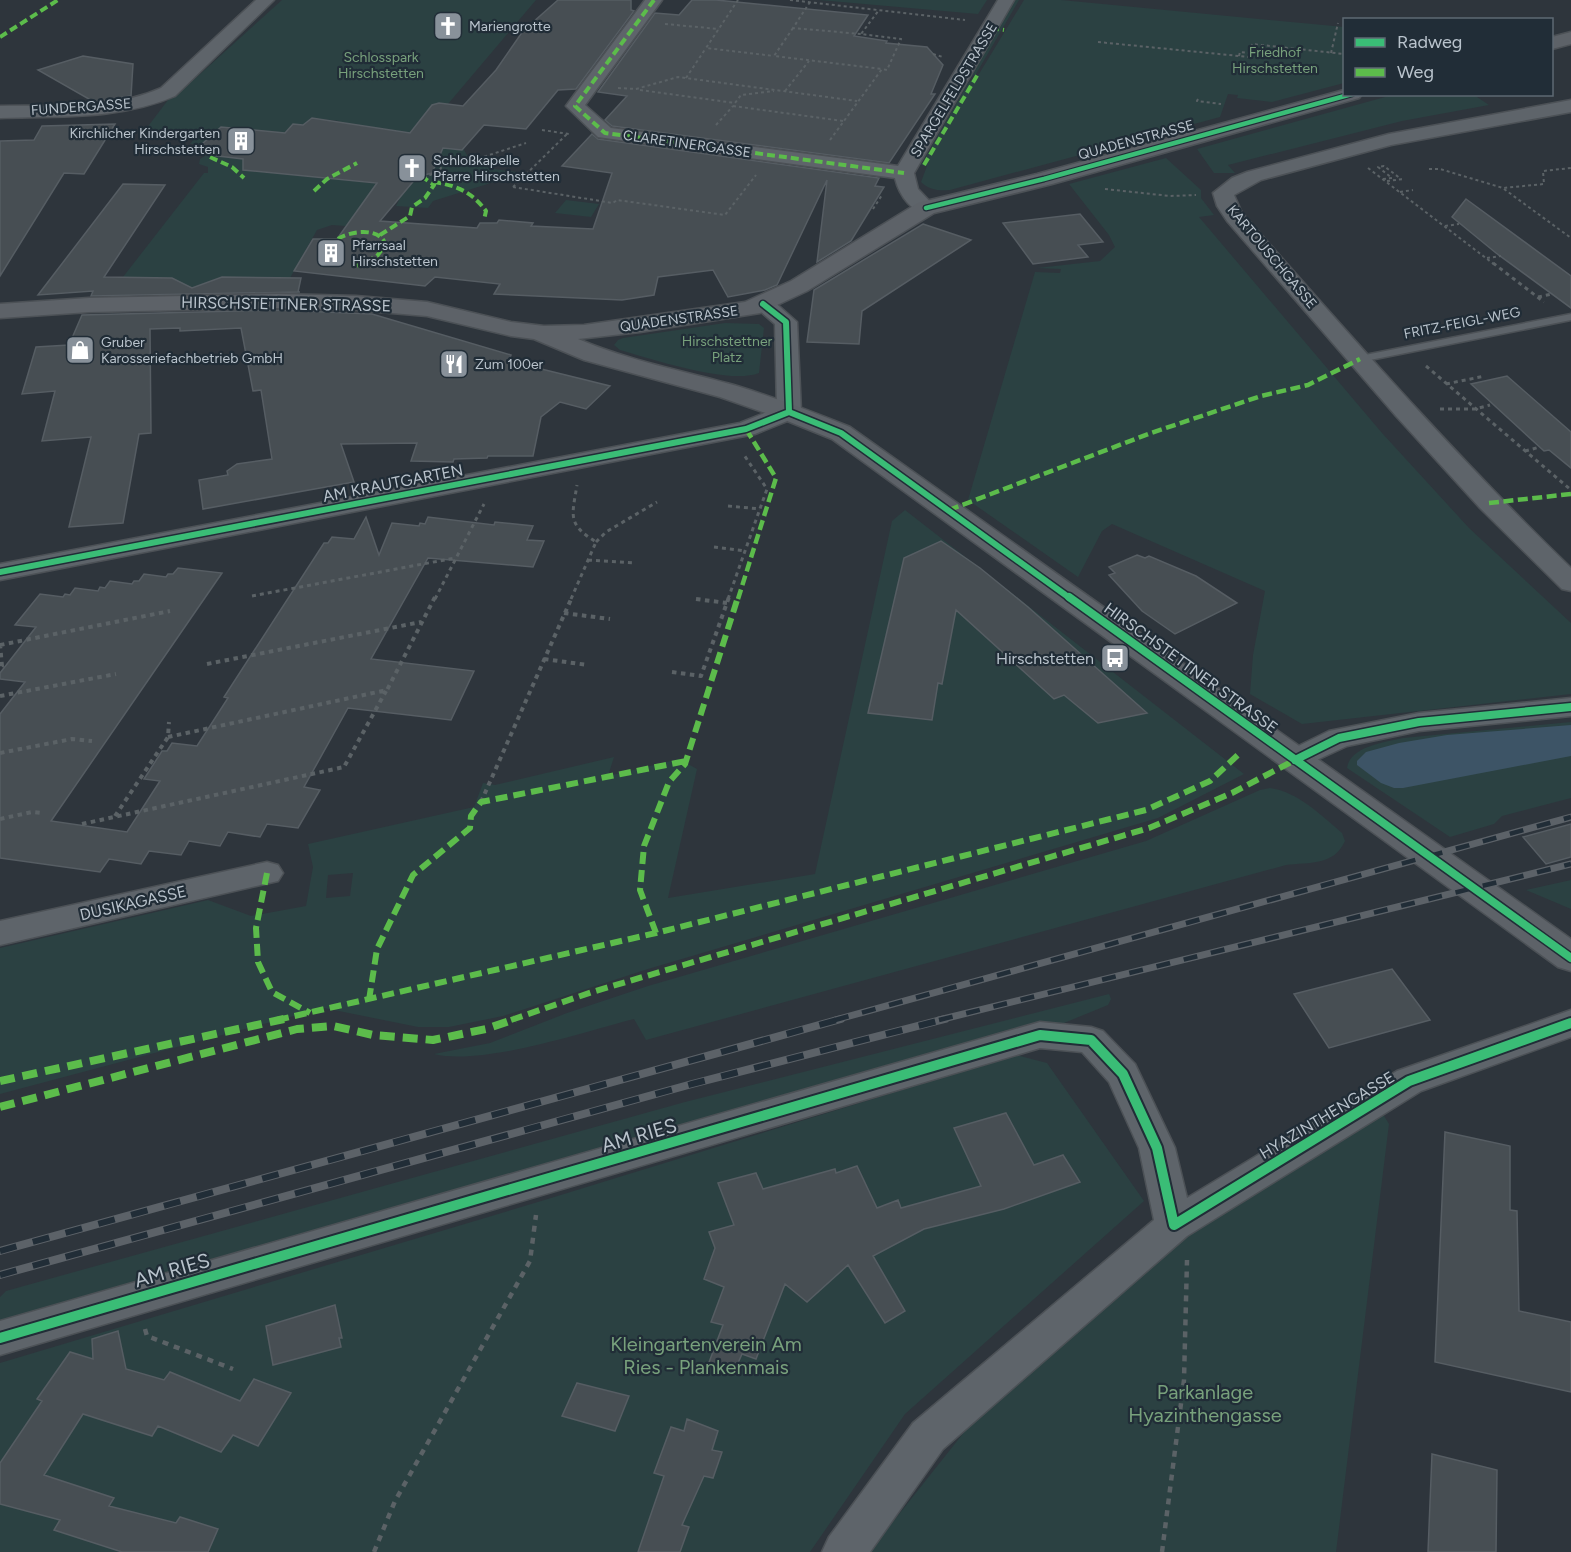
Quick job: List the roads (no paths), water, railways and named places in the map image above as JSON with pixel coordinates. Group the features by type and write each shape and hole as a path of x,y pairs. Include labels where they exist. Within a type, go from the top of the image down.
{"main road":[{"path":"1553,36 1571,32"},
{"path":"1553,42 1571,38"},
{"name":"QUADENSTRASSE","path":"539,332 584,332 640,326 735,311 763,304 799,286 926,208 1044,179 1345,96"},
{"name":"HIRSCHSTETTNER STRASSE","path":"0,311 182,302 356,303 427,309 511,329 539,332 593,355 729,392 842,433 1571,958"}],"street":[{"name":"FUNDERGASSE","path":"0,112 121,107 154,100 168,92 266,0"},
{"name":"CLARETINERGASSE","path":"654,0 575,106 605,133 904,173"},
{"name":"SPARGELFELDSTRASSE","path":"926,208 908,191 904,173 1006,0"},
{"name":"KARTOUSCHGASSE","path":"1571,106 1479,122 1356,148 1239,182 1223,193 1234,217 1404,411 1489,503 1571,583"},
{"path":"763,304 786,322 789,412"},
{"name":"AM KRAUTGARTEN","path":"0,572 746,429 789,412"},
{"path":"1295,760 1339,738 1419,722 1571,707"},
{"name":"DUSIKAGASSE","path":"0,933 267,873"},
{"name":"HYAZINTHENGASSE","path":"844,1552 928,1436 1174,1225 1409,1081 1571,1023"},
{"name":"AM RIES","path":"0,1338 1040,1035 1090,1040 1123,1074 1157,1148 1174,1225"}],"lane":[{"name":"FRITZ-FEIGL-WEG","path":"1360,359 1568,317"}],"water":[{"path":"1571,725 1571,756 1403,788 1394,788 1381,783 1357,765 1357,761 1366,752 1399,743 1447,735"}],"railway":[{"path":"835,1020 1571,817"},
{"path":"939,1020 1571,864"},
{"path":"0,1251 841,1019"},
{"path":"0,1275 692,1084 945,1019"}],"place":[{"name":"Mariengrotte","path":"448,26"},
{"name":"Kirchlicher Kindergarten Hirschstetten","path":"241,141"},
{"name":"Schloßkapelle Pfarre Hirschstetten","path":"412,168"},
{"name":"Pfarrsaal Hirschstetten","path":"331,253"},
{"name":"Gruber Karosseriefachbetrieb GmbH","path":"80,350"},
{"name":"Zum 100er","path":"454,364"},
{"name":"Hirschstetten","path":"1115,658"}],"park label":[{"name":"Friedhof Hirschstetten","path":"1275,60"},
{"name":"Schlosspark Hirschstetten","path":"381,66"},
{"name":"Hirschstettner Platz","path":"727,350"},
{"name":"Kleingartenverein Am Ries - Plankenmais","path":"706,1356"},
{"name":"Parkanlage Hyazinthengasse","path":"1205,1404"}]}
